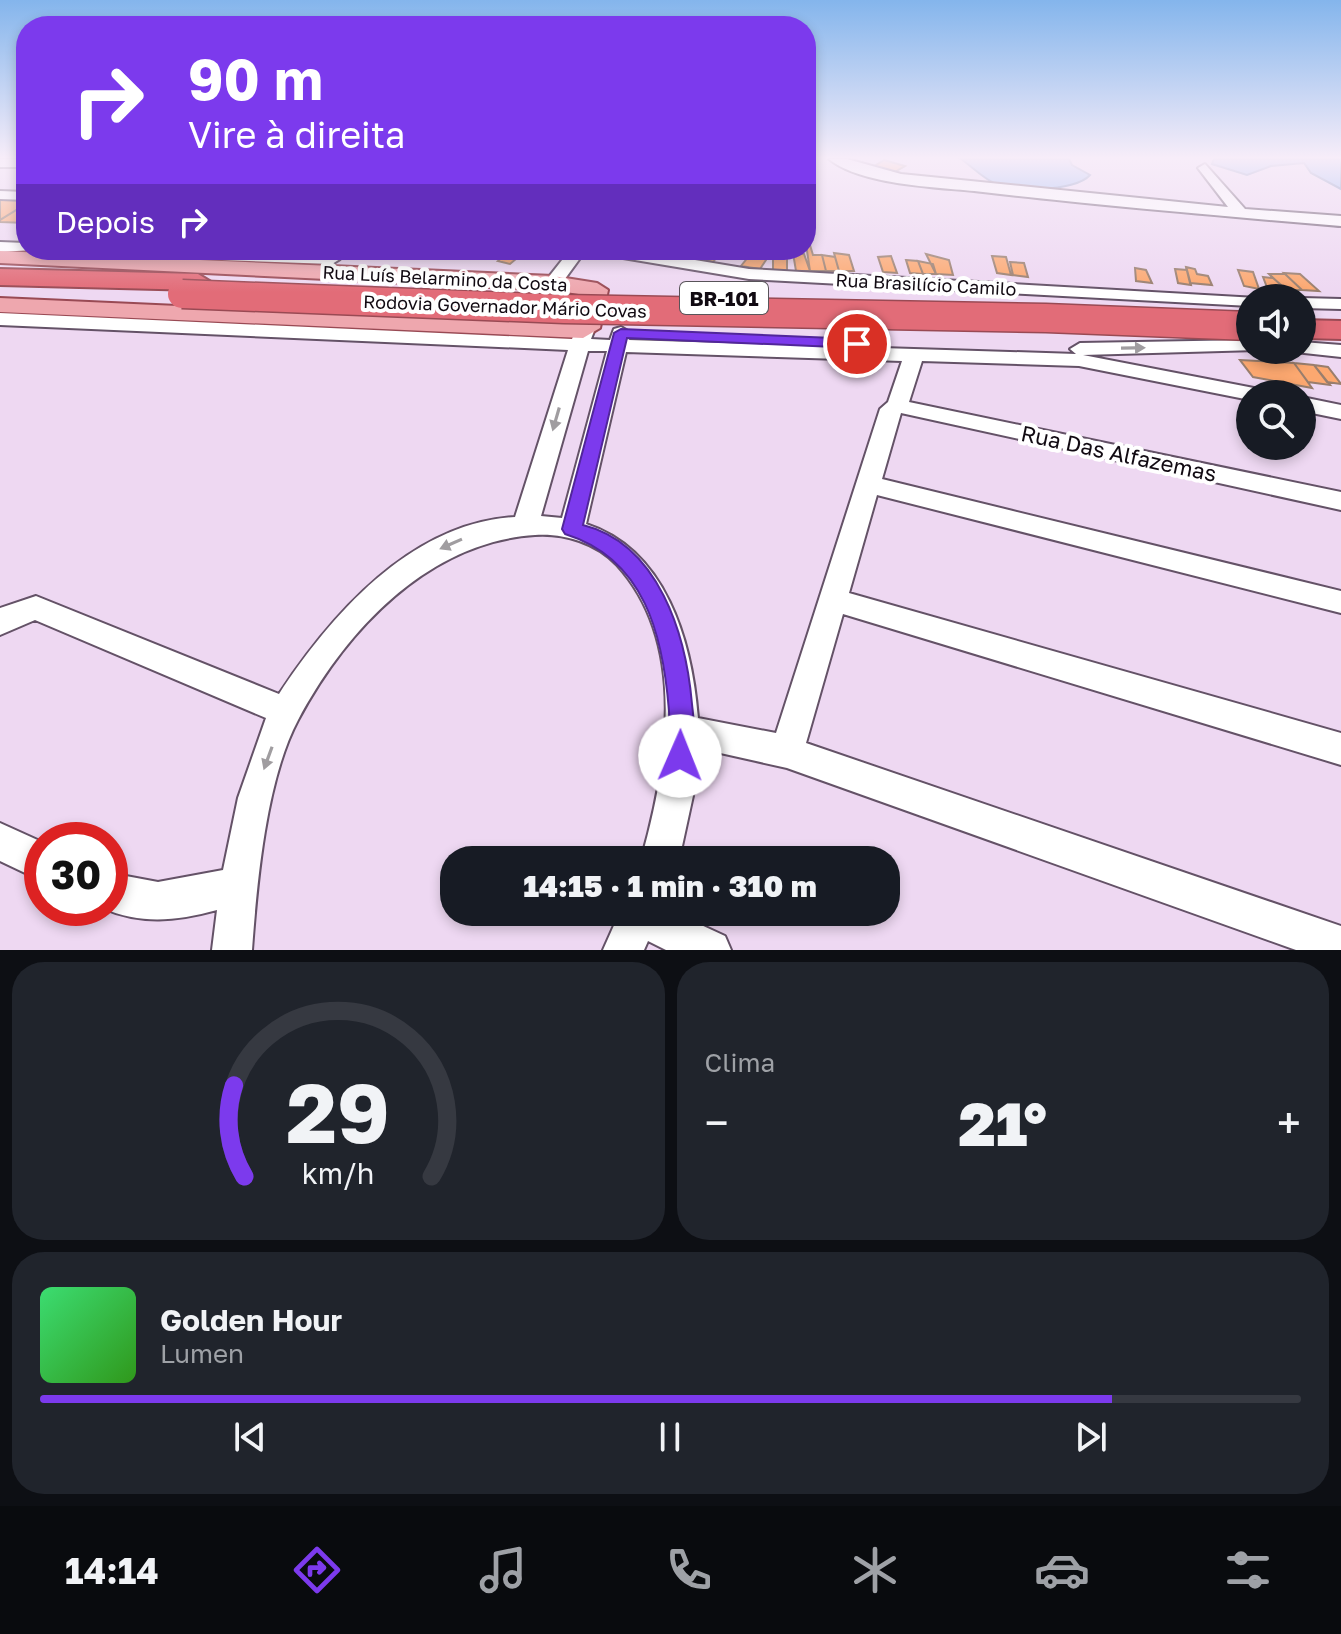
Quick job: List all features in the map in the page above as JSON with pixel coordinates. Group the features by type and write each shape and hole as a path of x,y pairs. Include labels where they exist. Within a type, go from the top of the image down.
{"highway":[{"name":"Rodovia Governador Mário Covas","path":"25,260 77,279 564,309 1031,317 1236,325"},
{"name":"Rodovia Governador Mário Covas","path":"0,288 190,288 1236,313"},
{"path":"1316,315 1341,316"},
{"path":"1316,329 1341,330"}],"main road":[{"name":"Rua Luís Belarmino da Costa","path":"333,260 597,290 588,328 580,338"},
{"path":"0,305 580,338"}],"street":[{"path":"1140,203 1341,221"},
{"path":"1233,203 1241,214"},
{"path":"1283,217 1341,234"},
{"path":"553,283 570,260"},
{"name":"Rua Brasilício Camilo","path":"686,260 749,274 1236,300"},
{"path":"1316,303 1341,304"},
{"path":"0,319 1013,349 1236,346"},
{"path":"526,524 580,338"},
{"path":"619,339 1079,360 1236,391"},
{"path":"572,529 619,339"},
{"path":"1316,349 1341,351"},
{"path":"787,752 891,409 897,406 915,353"},
{"name":"Rua Das Alfazemas","path":"897,406 1341,501"},
{"path":"1316,407 1341,412"},
{"path":"869,484 1341,602"},
{"path":"232,950 237,885 258,787 285,711 337,638 396,579 443,546 478,532 526,524 589,533 625,556 658,604 677,661 683,731 676,807 664,846"},
{"path":"834,600 1341,749"},
{"path":"0,623 20,611 36,608 285,711"},
{"path":"683,731 722,736 787,752 1341,946"},
{"path":"0,841 24,853"},
{"path":"128,898 146,904 169,904 237,885"},
{"path":"635,926 711,950"}],"building":[{"path":"0,203 16,203 16,210 0,220"},
{"path":"16,210 16,223 0,220"},
{"path":"834,253 849,255 854,271 839,271"},
{"path":"926,254 949,260 953,275 936,274"},
{"path":"816,255 822,255 826,271 810,271 808,260 816,260"},
{"path":"822,255 835,257 839,271 826,271"},
{"path":"891,256 897,273 883,272 878,257"},
{"path":"992,256 1006,257 1011,275 997,273"},
{"path":"746,260 766,260 760,269 741,266"},
{"path":"773,260 787,260 787,271 773,270"},
{"path":"794,260 806,260 810,271 796,271"},
{"path":"906,260 918,261 923,274 910,273"},
{"path":"918,261 933,264 936,274 923,274"},
{"path":"1010,262 1024,263 1028,277 1013,275"},
{"path":"1186,267 1208,276 1212,285 1190,283"},
{"path":"1135,268 1146,270 1152,283 1136,281"},
{"path":"1175,269 1187,270 1191,285 1178,283"},
{"path":"1238,270 1253,272 1257,284 1243,284"},
{"path":"1284,273 1300,274 1311,284 1296,284"},
{"path":"1269,274 1285,274 1296,284 1280,284"},
{"path":"1263,277 1273,278 1280,284 1266,284"},
{"path":"1243,364 1295,364 1306,380 1269,380 1253,377"},
{"path":"1295,364 1314,365 1330,385 1316,383 1316,380 1307,380"},
{"path":"1314,365 1328,367 1341,384 1327,382"}],"route":[{"path":"680,756 683,731 677,661 658,604 625,556 589,533 572,529 621,333 857,344"}]}
